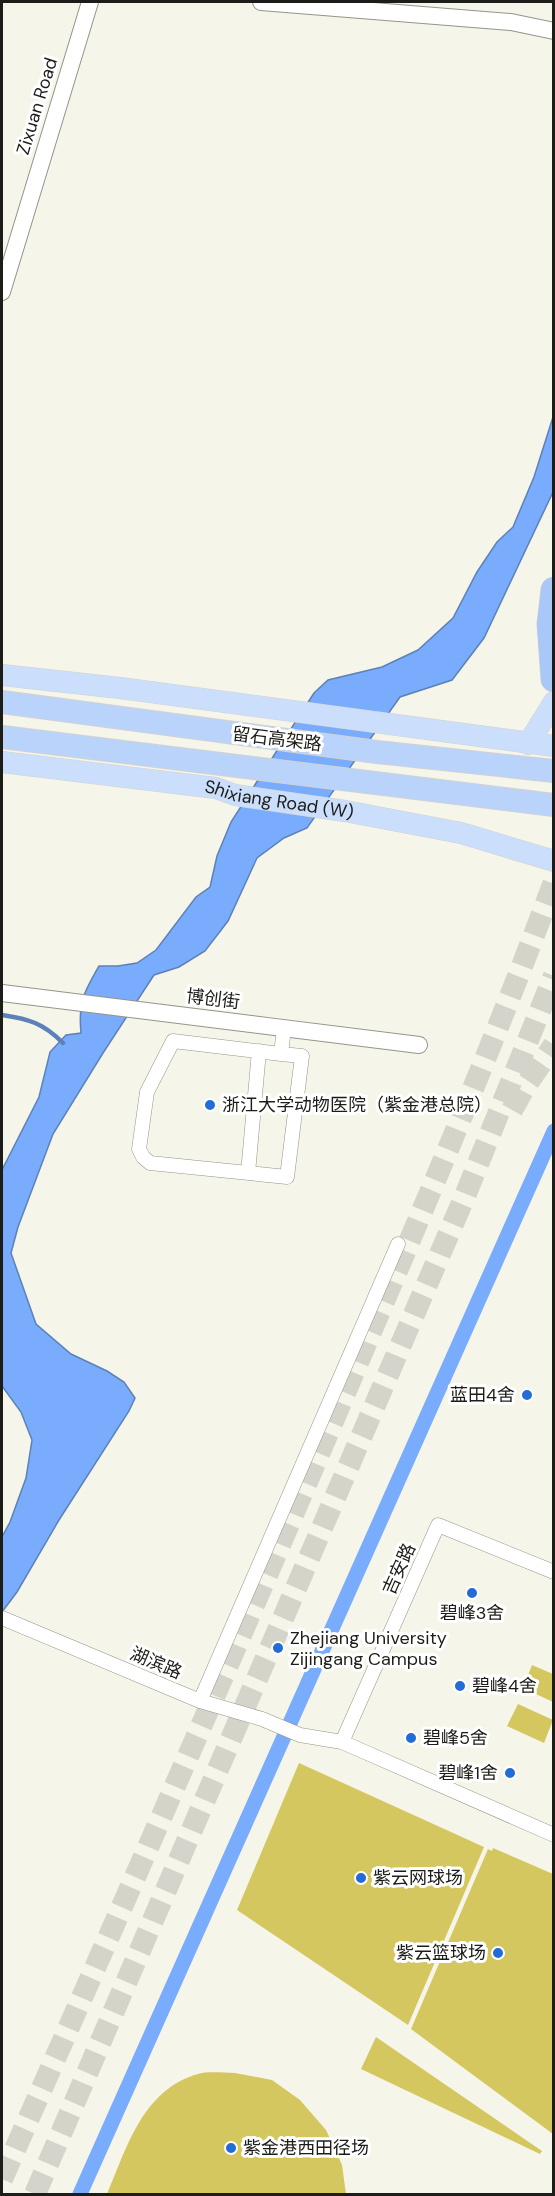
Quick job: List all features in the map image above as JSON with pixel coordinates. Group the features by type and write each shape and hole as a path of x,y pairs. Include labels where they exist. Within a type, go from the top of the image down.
{"highway":[{"path":"554,590 550,624 554,679"},
{"name":"留石高架路","path":"2,702 377,752 554,771"},
{"name":"留石高架路","path":"2,737 554,805"}],"main road":[{"path":"2,675 120,688 554,746"},
{"path":"528,744 554,702"},
{"name":"Shixiang Road (W)","path":"2,762 216,788 235,795 345,811 461,833 554,861"}],"street":[{"name":"Zixuan Road","path":"2,292 90,2"},
{"path":"261,2 511,22 554,31"},
{"name":"博创街","path":"2,993 419,1045"},
{"path":"281,1054 284,1028"},
{"path":"173,1041 259,1052 302,1056 287,1177 150,1163 143,1156 139,1149 147,1092 173,1041"},
{"path":"248,1173 259,1052"},
{"path":"200,1701 398,1244"},
{"name":"吉安路","path":"342,1742 438,1525 554,1572"},
{"name":"湖滨路","path":"2,1618 200,1701 262,1719 300,1735 342,1742"},
{"path":"342,1742 554,1835"}],"shaded area":[{"path":"532,1665 553,1674 553,1702 523,1688"},
{"path":"518,1704 553,1720 544,1743 507,1726"},
{"name":"紫云网球场","path":"299,1763 484,1847 408,2025 237,1910"},
{"name":"紫云篮球场","path":"493,1848 553,1874 553,2134 411,2029 488,1849 492,1851"},
{"path":"376,2037 542,2151 540,2154 361,2069"},
{"name":"紫金港西田径场","path":"235,2073 272,2080 300,2100 326,2130 342,2165 346,2194 107,2194 139,2123 163,2093 179,2082 198,2074"}],"water":[{"path":"553,417 553,492 484,638 452,680 400,697 307,828 284,838 257,858 228,921 205,951 179,967 154,975 53,1134 18,1227 11,1253 36,1324 71,1354 124,1382 135,1398 17,1592 2,1612 2,1537 26,1478 32,1440 21,1412 2,1386 2,1170 39,1097 50,1052 66,1035 81,1033 81,1005 89,983 99,966 137,963 156,950 196,897 210,887 217,856 231,822 314,693 328,680 382,667 418,650 453,618 477,572 497,542 513,527 534,477"}],"waterway":[{"path":"2,1015 35,1023 63,1043"},
{"path":"80,2194 554,1131"}],"tunnel":[{"path":"2,2179 342,1400 478,1077 554,882"},
{"path":"35,2194 465,1196 554,976"},
{"path":"512,1110 554,1045"}],"place":[{"name":"浙江大学动物医院（紫金港总院）","path":"210,1105"},
{"name":"蓝田4舍","path":"527,1395"},
{"name":"碧峰3舍","path":"472,1593"},
{"name":"Zhejiang University Zijingang Campus","path":"278,1648"},
{"name":"碧峰4舍","path":"460,1686"},
{"name":"碧峰5舍","path":"411,1738"},
{"name":"碧峰1舍","path":"510,1773"},
{"name":"紫云网球场","path":"361,1878"},
{"name":"紫云篮球场","path":"498,1953"},
{"name":"紫金港西田径场","path":"231,2148"}]}
